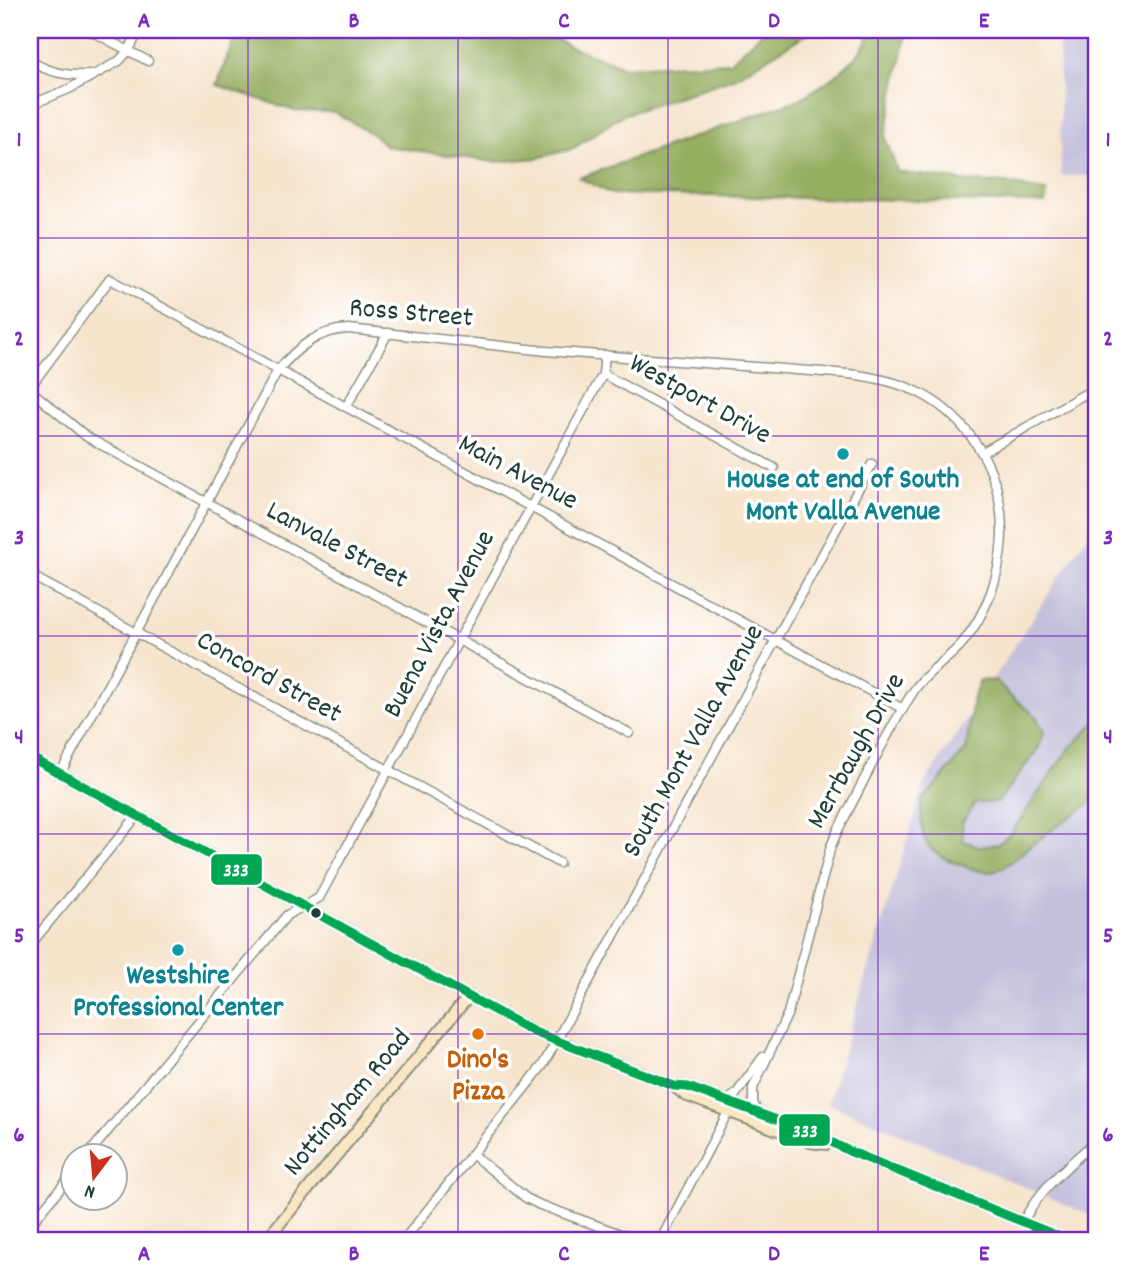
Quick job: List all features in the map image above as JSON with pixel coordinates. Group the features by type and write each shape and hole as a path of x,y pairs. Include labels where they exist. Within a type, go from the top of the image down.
{"street":[{"path":"89,30 148,61"},
{"path":"30,105 69,89 120,61 139,30"},
{"path":"30,61 57,73 95,74"},
{"name":"Main Avenue","path":"30,388 110,279 903,709"},
{"name":"Ross Street","path":"60,774 278,370 301,345 326,333 349,329 546,351 849,374 897,382 943,408 965,428 983,453"},
{"path":"346,407 388,333"},
{"name":"Buena Vista Avenue","path":"99,1142 287,915 319,898 603,374 605,355"},
{"name":"Westport Drive","path":"603,374 774,468"},
{"path":"983,453 1097,387"},
{"name":"Lanvale Street","path":"30,388 87,437 629,733"},
{"name":"Merrbaugh Drive","path":"757,1112 753,1102 753,1088 788,1013 831,846 903,709 916,688 965,640 982,611 997,570 1003,530 1001,511 998,490 983,453"},
{"name":"South Mont Valla Avenue","path":"403,1241 543,1065 872,464"},
{"name":"Concord Street","path":"30,575 559,863"},
{"path":"30,757 534,1032 674,1086 688,1087 727,1107 810,1142 838,1146"},
{"path":"30,945 137,816"},
{"name":"Nottingham Road","path":"265,1241 469,996"},
{"name":"Merrbaugh Drive","path":"660,1241 727,1107 751,1071 770,1050"},
{"path":"727,1107 757,1112 815,1134 838,1146 1070,1241"},
{"path":"1023,1222 1033,1202 1046,1186 1097,1140"},
{"path":"473,1155 527,1198 540,1205 640,1241"},
{"path":"30,1226 60,1189"}],"shaded area":[{"path":"1059,30 1097,30 1097,176 1061,176"},
{"path":"1097,520 1097,1218 828,1103 924,784"}],"green space":[{"path":"237,30 539,30 569,46 624,67 730,62 765,30 813,30 736,77 623,115 572,149 537,158 494,162 386,146 377,137 334,112 295,111 217,85"},
{"path":"871,30 907,30 885,138 898,172 971,182 1005,183 1047,192 1045,203 612,194 579,178 800,99 842,70 860,52"},
{"path":"980,680 997,681 1008,694 1036,716 1044,732 1038,749 998,802 975,803 962,823 963,841 980,847 998,844 1011,833 1068,750 1097,721 1097,799 1009,863 990,872 968,868 942,857 928,846 922,823 921,802 966,750 973,697"}],"transit line":[{"name":"333","path":"30,757 534,1032 674,1086 688,1087 815,1134 849,1151 1070,1241"}],"place":[{"name":"House at end of South Mont Valla Avenue","path":"843,454"},
{"name":"Westshire Professional Center","path":"178,950"},
{"name":"Dino's Pizza","path":"478,1034"}]}
